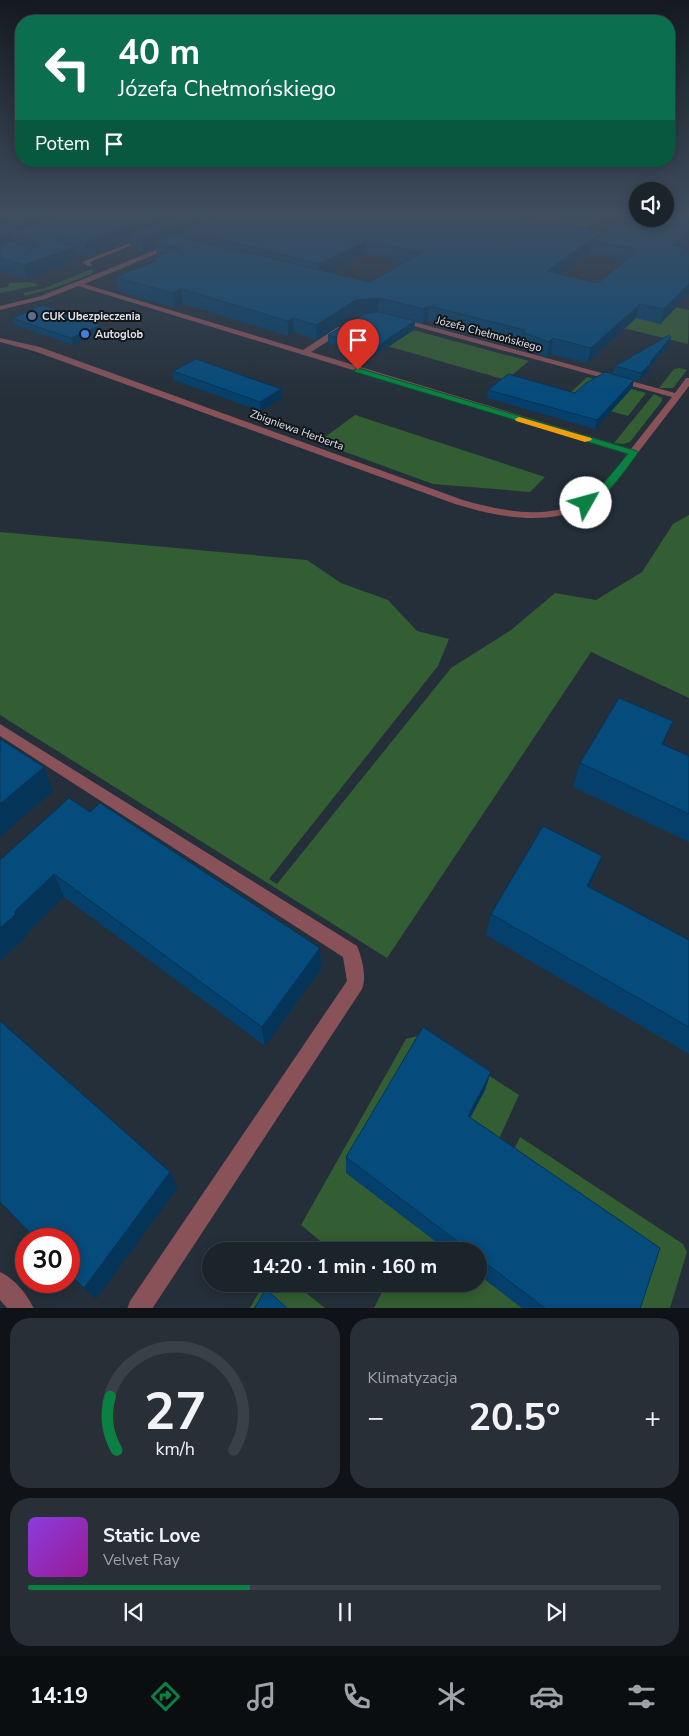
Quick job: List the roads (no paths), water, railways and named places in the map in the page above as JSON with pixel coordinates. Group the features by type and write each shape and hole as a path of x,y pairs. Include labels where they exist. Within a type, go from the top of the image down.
{"street":[{"path":"0,308 42,298 97,276"},
{"path":"0,301 73,285 634,453"},
{"name":"Józefa Chełmońskiego","path":"388,318 677,396"},
{"path":"303,354 347,326"},
{"name":"Zbigniewa Herberta","path":"0,333 37,349 459,502 493,512 515,514 552,513 576,508 593,499 612,481 689,380"},
{"name":"Zbigniewa Herberta","path":"0,340 37,349"},
{"path":"0,729 351,952 356,983 138,1308"},
{"path":"0,1283 23,1308"}],"place":[{"name":"CUK Ubezpieczenia","path":"32,316"},
{"name":"Autoglob","path":"85,334"}]}
